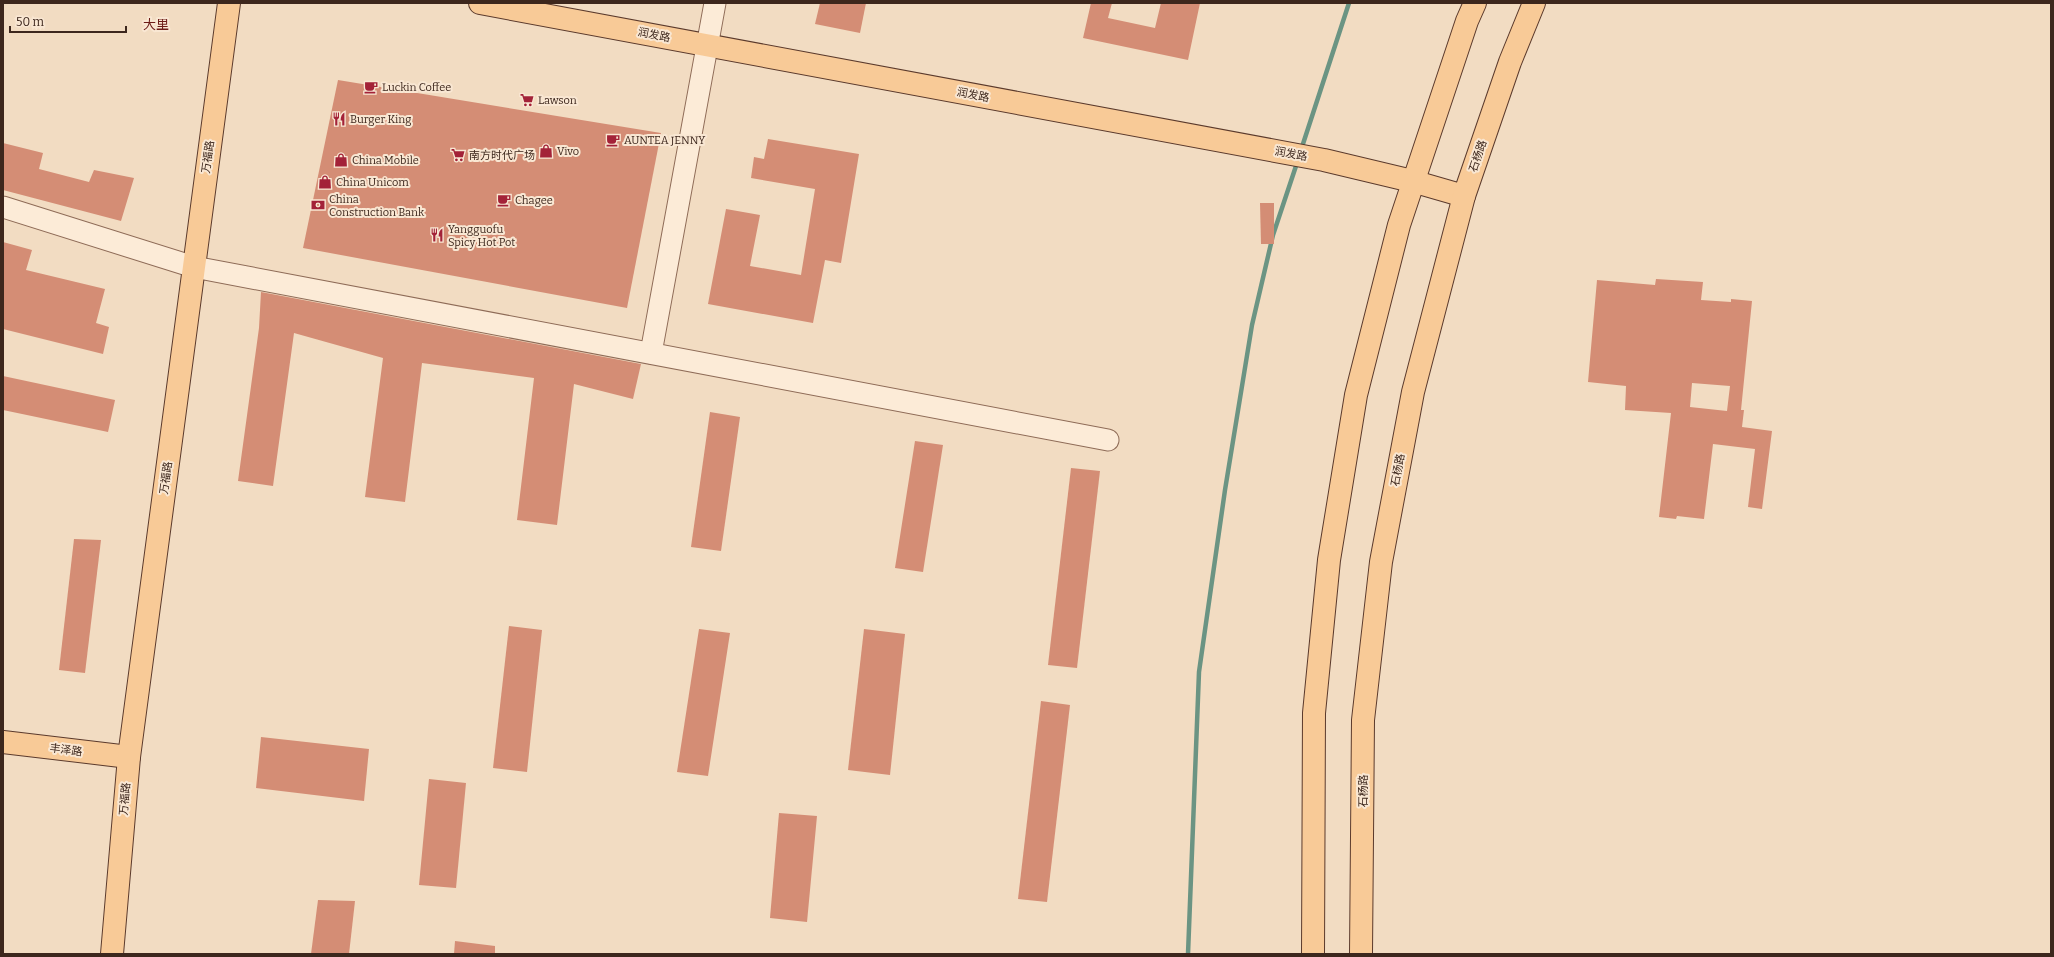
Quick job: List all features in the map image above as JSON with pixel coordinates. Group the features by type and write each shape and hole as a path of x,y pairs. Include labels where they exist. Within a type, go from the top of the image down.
{"main road":[{"name":"万福路","path":"112,954 129,757 229,3"},
{"name":"润发路","path":"480,3 1324,160 1412,181 1464,196"},
{"path":"1313,954 1314,713 1329,560 1356,396 1398,225 1467,21 1475,3"},
{"name":"石杨路","path":"1361,954 1363,720 1381,562 1413,392 1464,196 1510,62 1534,3"},
{"name":"丰泽路","path":"3,742 129,757"}],"street":[{"path":"651,353 715,3"},
{"path":"3,207 194,266 1108,440"}],"building":[{"path":"820,3 866,3 860,33 815,24"},
{"path":"1091,3 1112,3 1108,18 1155,28 1161,3 1200,3 1188,60 1083,38"},
{"path":"338,80 661,133 627,308 303,248"},
{"path":"768,139 859,154 841,263 825,260 813,323 708,304 726,209 760,215 750,266 801,275 815,189 751,178 754,157 764,159"},
{"path":"3,143 43,153 39,169 89,182 94,170 134,178 121,221 3,190"},
{"path":"1260,203 1274,203 1274,244 1261,244"},
{"path":"3,242 32,250 26,270 105,289 96,323 109,327 103,354 3,329"},
{"path":"1656,279 1703,282 1701,300 1731,302 1731,299 1752,301 1741,410 1744,410 1742,427 1772,431 1762,509 1748,507 1755,449 1713,444 1704,519 1677,516 1676,519 1659,517 1671,413 1625,410 1626,386 1588,382 1597,280 1655,285","holes":["1692,383 1730,386 1727,411 1690,407"]},
{"path":"261,292 641,364 633,399 574,384 557,525 517,520 534,378 422,363 405,502 365,497 383,358 294,333 273,486 238,481 259,328"},
{"path":"3,376 115,400 108,432 3,410"},
{"path":"710,412 740,417 721,551 691,547"},
{"path":"915,441 943,445 923,572 895,568"},
{"path":"1071,468 1100,471 1077,668 1048,665"},
{"path":"74,539 101,540 85,673 59,670"},
{"path":"509,626 542,630 527,772 493,768"},
{"path":"699,629 730,633 708,776 677,772"},
{"path":"864,629 905,634 890,775 848,770"},
{"path":"1041,701 1070,705 1047,902 1018,899"},
{"path":"261,737 369,749 364,801 256,788"},
{"path":"429,779 466,783 456,888 419,885"},
{"path":"779,813 817,816 807,922 770,918"},
{"path":"318,900 355,901 349,954 311,954"},
{"path":"455,941 495,946 495,954 454,954"}],"waterway":[{"path":"1301,150 1349,3"},
{"path":"1188,954 1199,672 1225,490 1252,325 1273,235 1298,160"}],"place":[{"name":"Luckin Coffee","path":"371,87"},
{"name":"Lawson","path":"527,100"},
{"name":"Burger King","path":"339,119"},
{"name":"AUNTEA JENNY","path":"613,140"},
{"name":"Vivo","path":"546,151"},
{"name":"南方时代广场","path":"458,155"},
{"name":"China Mobile","path":"341,160"},
{"name":"China Unicom","path":"325,182"},
{"name":"Chagee","path":"504,200"},
{"name":"China Construction Bank","path":"318,205"},
{"name":"Yangguofu Spicy Hot Pot","path":"437,235"}],"district":[{"name":"大里","path":"156,24"}]}
